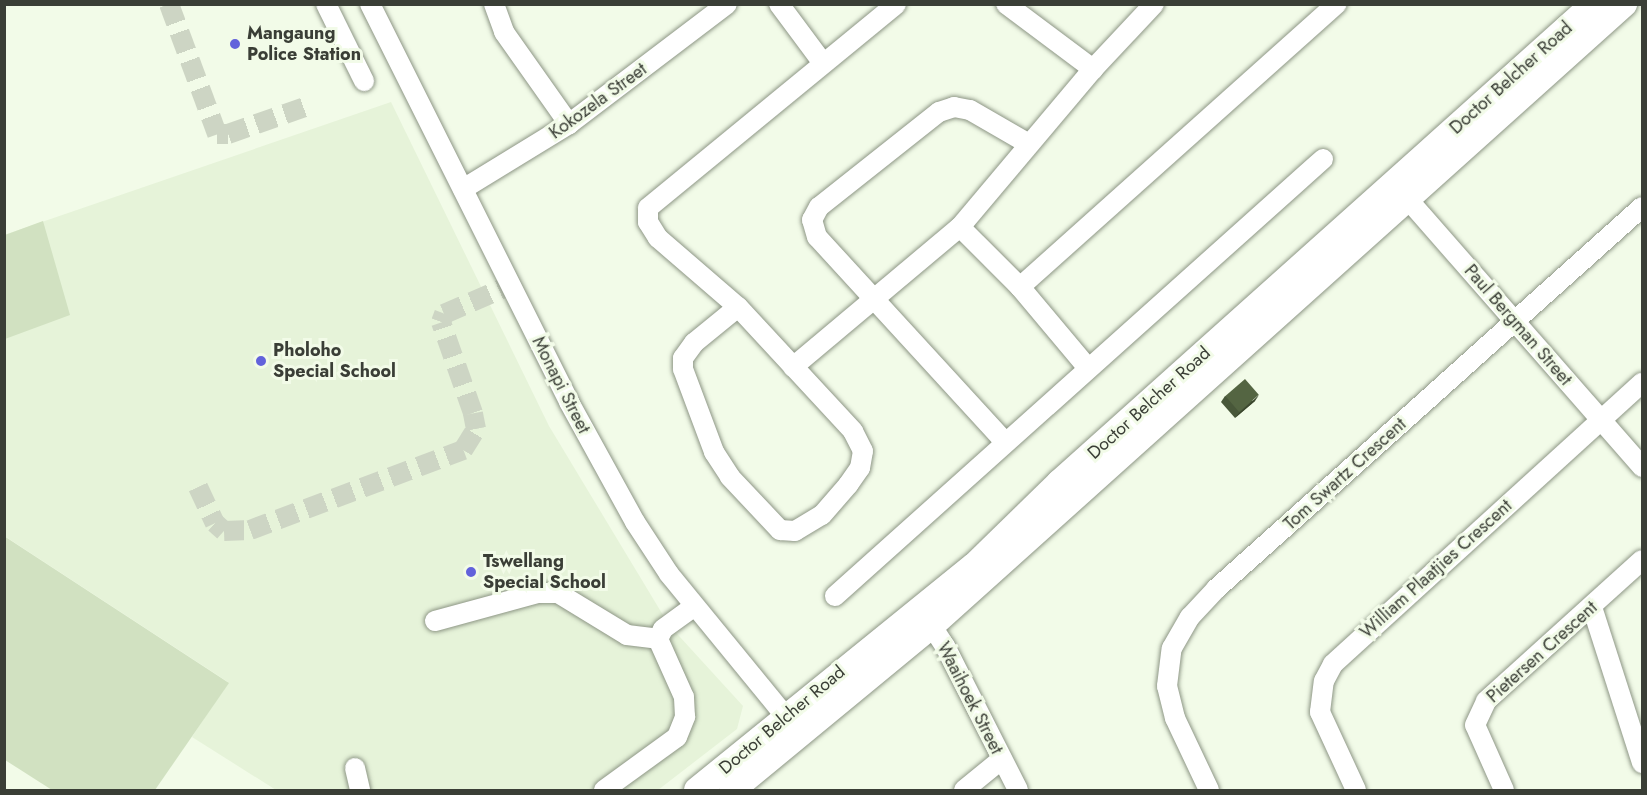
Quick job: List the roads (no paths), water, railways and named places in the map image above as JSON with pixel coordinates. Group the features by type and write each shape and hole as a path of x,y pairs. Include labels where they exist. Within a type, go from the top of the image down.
{"main road":[{"name":"Doctor Belcher Road","path":"1400,190 1594,4"},
{"name":"Doctor Belcher Road","path":"697,790 793,726 926,616 1059,483 1400,190 1624,4"},
{"name":"Doctor Belcher Road","path":"732,790 793,726"}],"street":[{"path":"326,4 364,81"},
{"name":"Monapi Street","path":"370,4 570,402 635,522 695,606 793,726"},
{"path":"494,4 504,32 569,124"},
{"name":"Kokozela Street","path":"463,189 569,124 727,4"},
{"path":"779,4 822,62"},
{"path":"738,308 694,343 683,358 683,369 714,452 730,477 780,530 795,531 822,515 848,485 860,468 863,451 853,431 738,308 658,238 648,222 648,208 822,62 896,4"},
{"path":"1006,4 1093,69"},
{"path":"793,367 876,301 960,227 1093,69 1154,4"},
{"path":"1020,287 1337,4"},
{"path":"1005,442 817,237 812,220 819,207 939,112 954,107 970,110 1029,144"},
{"path":"835,596 1323,159"},
{"name":"Paul Bergman Street","path":"1400,190 1642,467"},
{"name":"Tom Swartz Crescent","path":"1209,790 1169,700 1167,674 1179,634 1216,589 1642,207"},
{"path":"960,227 1020,287 1088,368"},
{"name":"William Plaatjies Crescent","path":"1356,790 1320,712 1324,681 1334,664 1642,383"},
{"name":"Pietersen Crescent","path":"1503,790 1478,740 1475,726 1479,713 1497,689 1592,607 1642,560"},
{"path":"435,621 538,593 558,592 627,635 658,639"},
{"path":"658,639 663,629 695,606"},
{"path":"1592,607 1642,763"},
{"name":"Waaihoek Street","path":"926,616 1018,790"},
{"path":"604,790 677,737 685,717 684,697 658,639"},
{"path":"964,790 1002,759"},
{"path":"355,768 360,790"}],"tunnel":[{"path":"169,4 217,134 228,134 311,105"},
{"path":"198,487 215,523 224,531 250,530 463,450 476,429 473,413 441,322 444,314 511,285"}],"place":[{"name":"Mangaung Police Station","path":"235,44"},
{"name":"Pholoho Special School","path":"261,361"},
{"name":"Tswellang Special School","path":"471,572"}]}
